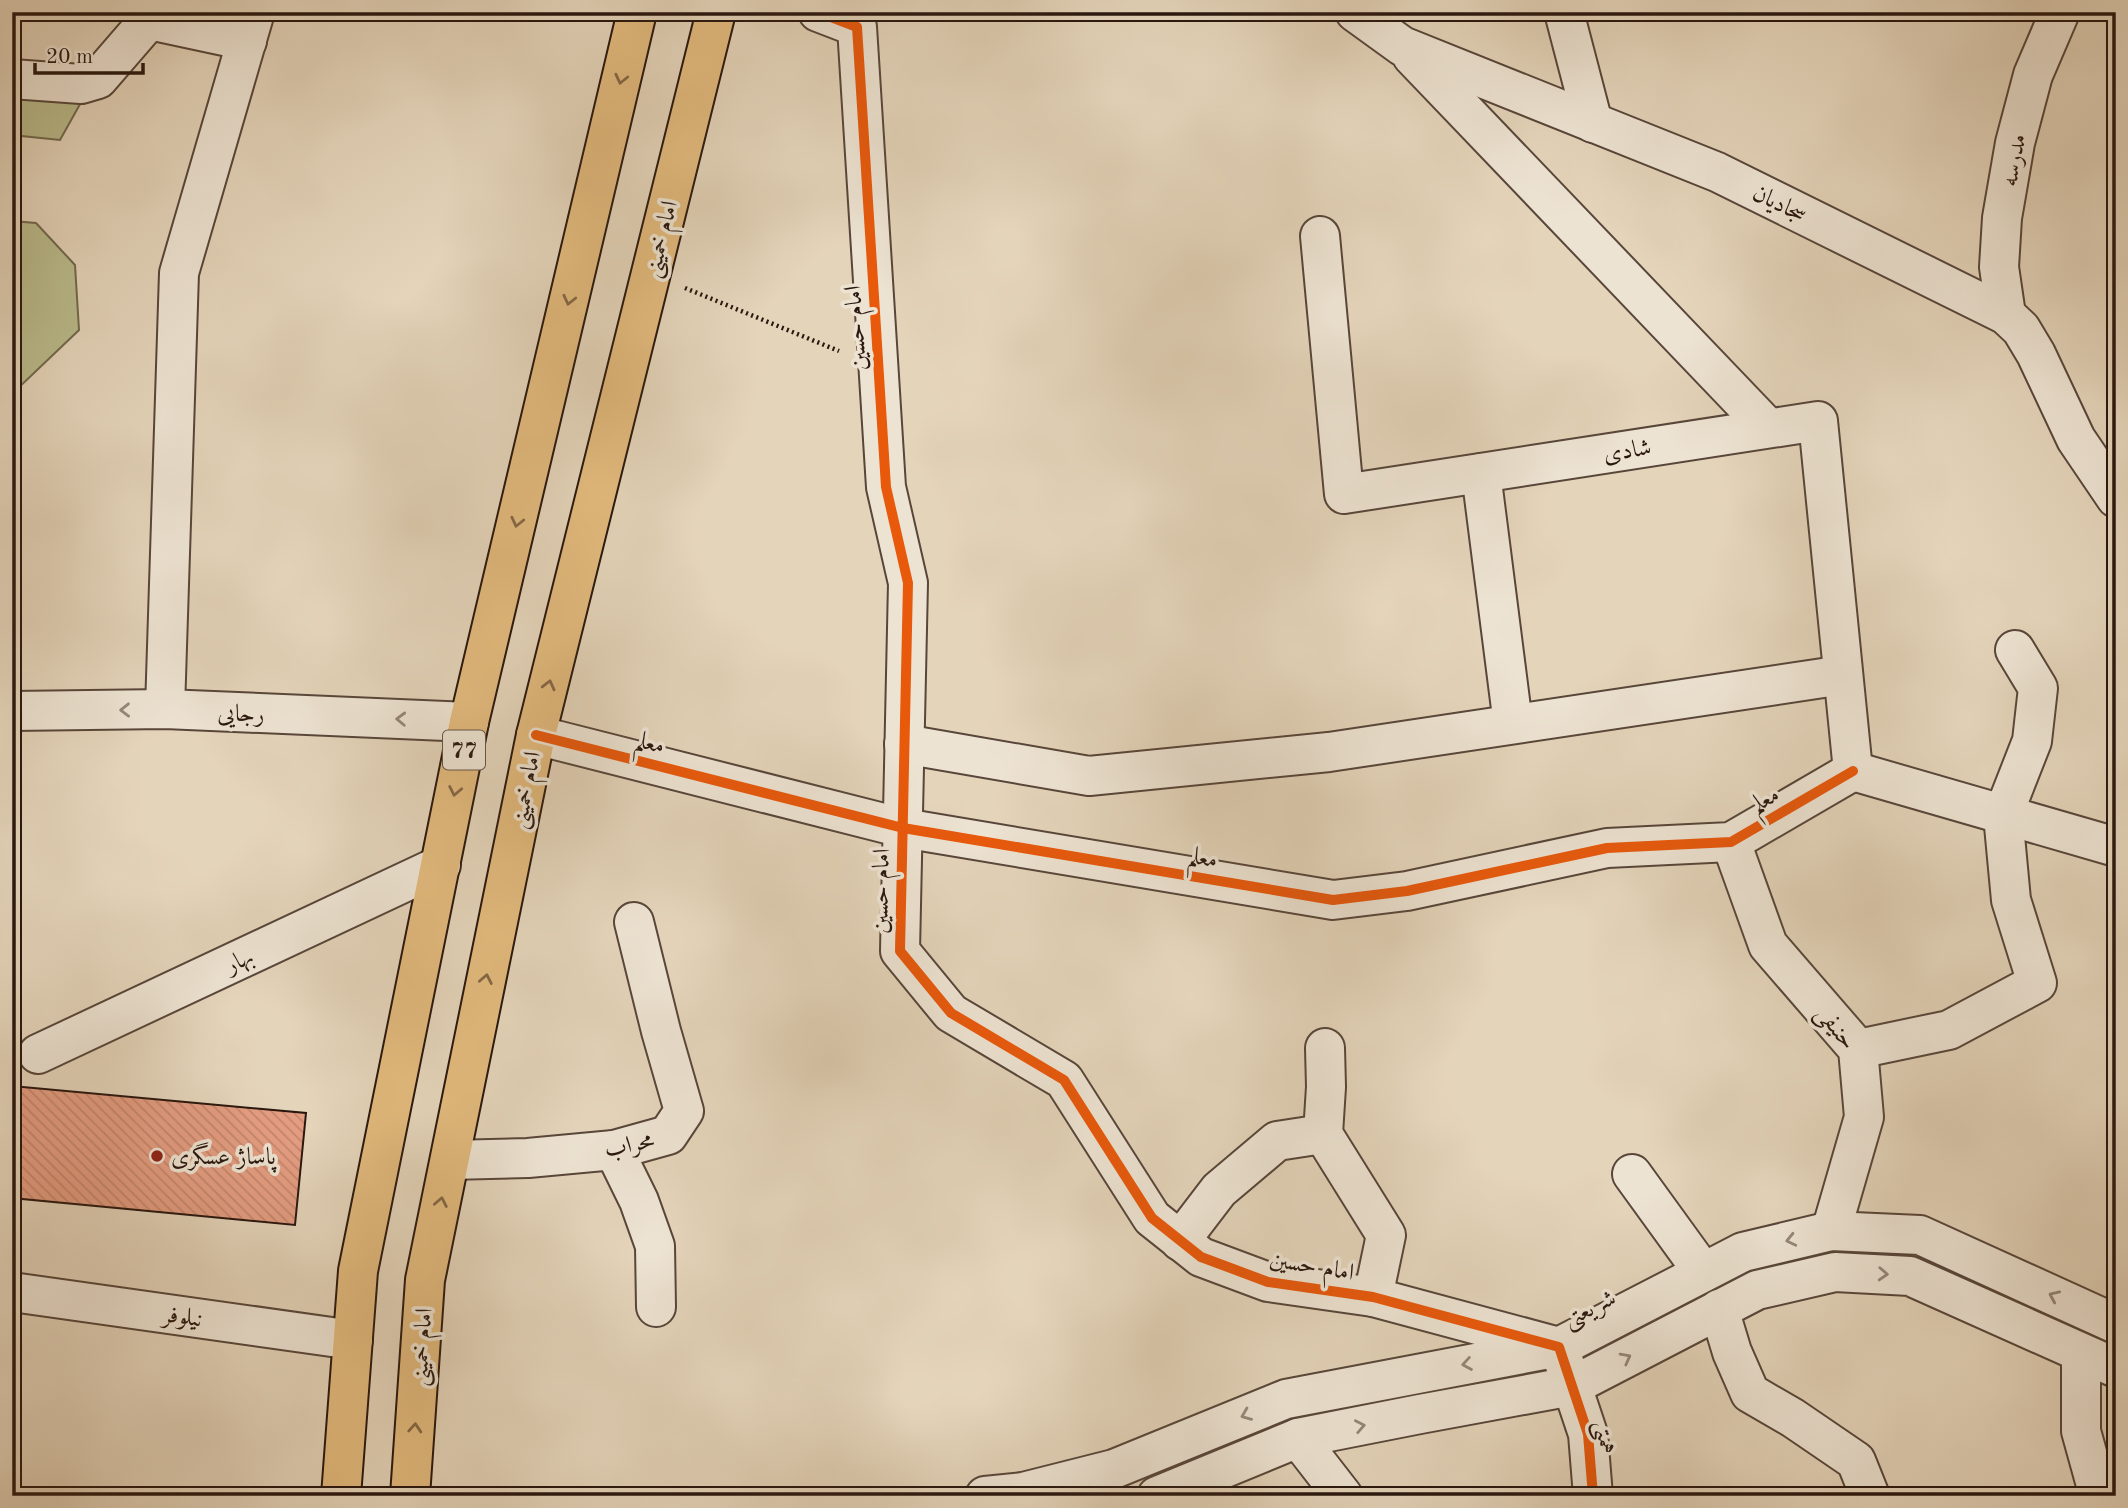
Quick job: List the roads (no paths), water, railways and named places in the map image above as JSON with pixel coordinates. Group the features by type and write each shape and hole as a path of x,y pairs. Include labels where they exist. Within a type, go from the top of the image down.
{"highway":[{"name":"77","path":"341,1496 358,1271 469,722 636,12"},
{"name":"امام خمینی","path":"410,1496 425,1280 536,735 716,12"}],"street":[{"name":"امام حسین","path":"818,12 857,27 886,487 908,583 900,951 951,1013 1064,1080 1152,1218 1201,1257 1269,1282 1373,1297 1559,1347"},
{"name":"سجادیان","path":"1356,12 1402,46 1717,172 2006,315 2021,329 2036,354 2076,439 2116,498"},
{"path":"1564,12 1593,123"},
{"name":"مدرسه","path":"2006,315 1999,267 2002,218 2015,143 2033,75 2060,12"},
{"path":"12,79 81,84 98,79 150,16 251,27 179,273 165,709"},
{"path":"1402,46 1769,428"},
{"name":"شادی","path":"1320,236 1344,494 1818,421 1853,771"},
{"path":"1480,473 1513,724"},
{"path":"1858,1049 1949,1030 2037,983 2011,900 2003,815 2032,741 2038,688 2015,650"},
{"path":"904,744 1089,776 1329,752 1843,675"},
{"name":"رجایی","path":"12,711 165,709 469,722"},
{"name":"معلم","path":"536,735 903,828 1333,900 1407,891 1607,848 1731,842 1853,771"},
{"path":"1853,771 2116,847"},
{"name":"حنیفی","path":"1731,842 1768,945 1858,1049 1864,1117 1832,1231"},
{"name":"بهار","path":"38,1054 441,866"},
{"name":"محراب","path":"450,1160 528,1158 614,1150 668,1135 684,1111 634,922"},
{"path":"1325,1048 1323,1135 1386,1234 1373,1297"},
{"path":"1180,1241 1219,1190 1276,1141 1323,1135"},
{"path":"614,1150 639,1200 655,1246 656,1307"},
{"path":"1632,1174 1703,1272"},
{"name":"شریعتی","path":"985,1496 1023,1492 1114,1469 1286,1399 1559,1347 1743,1252 1832,1231 1920,1236 2116,1324"},
{"path":"1157,1496 1298,1438 1572,1386 1757,1290 1835,1272 1910,1276 2116,1368"},
{"name":"نیلوفر","path":"12,1292 353,1340"},
{"path":"1719,1310 1731,1352 1750,1393 1793,1418 1856,1461 1870,1496"},
{"name":"همتی","path":"1559,1347 1588,1434 1593,1496"},
{"path":"2081,1353 2081,1431 2099,1496"},
{"path":"1298,1438 1343,1496"}],"place":[{"name":"پاساژ عسگری","path":"157,1156"}]}
